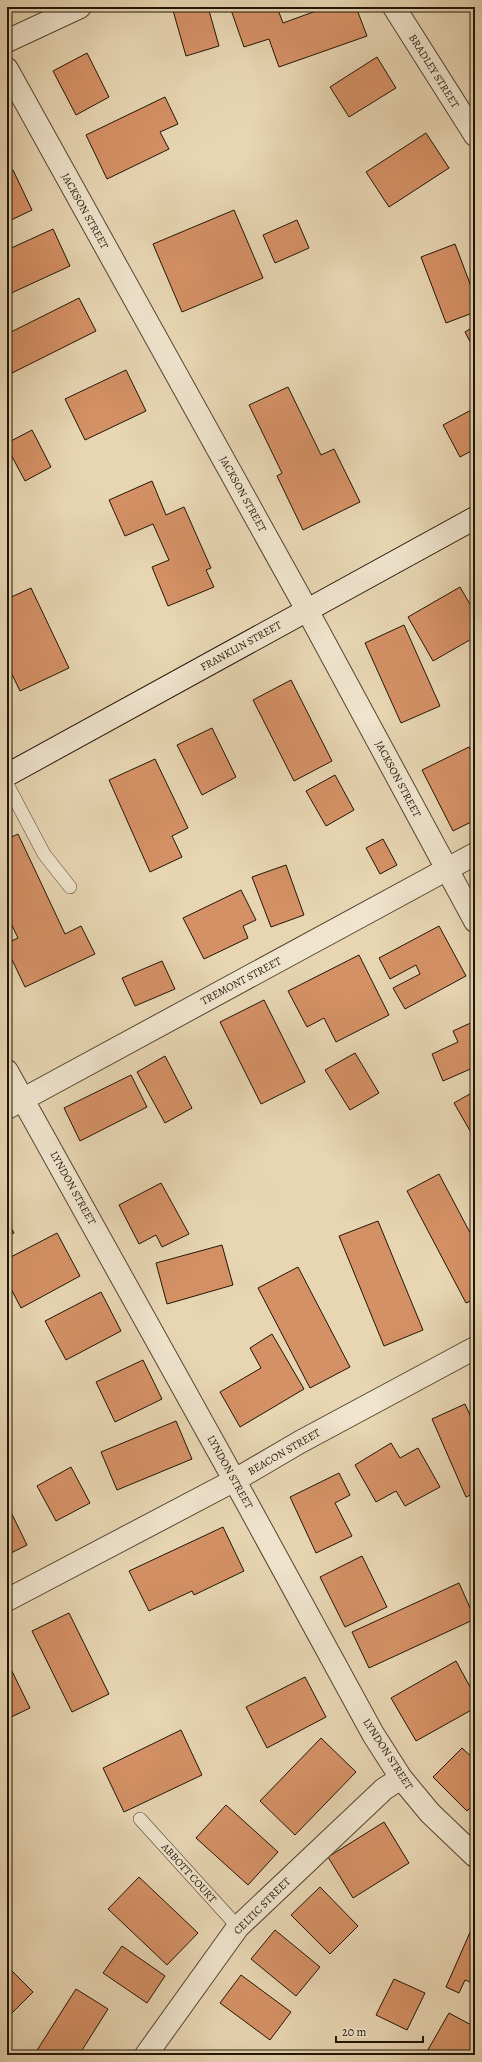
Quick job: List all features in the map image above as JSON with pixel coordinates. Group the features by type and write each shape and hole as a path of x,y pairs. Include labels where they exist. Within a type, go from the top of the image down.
{"street":[{"path":"7,41 80,7"},
{"name":"BRADLEY STREET","path":"394,7 475,135"},
{"name":"JACKSON STREET","path":"7,69 307,610 475,921"},
{"name":"FRANKLIN STREET","path":"7,775 475,518"},
{"name":"TREMONT STREET","path":"15,1104 475,854"},
{"name":"LYNDON STREET","path":"7,1071 15,1104 235,1480 373,1734 400,1778 430,1813 475,1856"},
{"name":"BEACON STREET","path":"7,1600 235,1480 300,1442 475,1348"},
{"name":"CELTIC STREET","path":"146,2055 238,1927 384,1789 400,1778"}],"lane":[{"path":"7,784 44,854 70,887"},
{"name":"ABBOTT COURT","path":"140,1819 238,1927"}],"building":[{"path":"172,7 208,7 219,46 186,56"},
{"path":"230,7 277,7 283,23 327,7 356,7 367,36 279,67 269,39 244,47"},
{"path":"87,53 109,97 76,115 53,71"},
{"path":"377,57 396,88 349,117 330,87"},
{"path":"165,97 178,124 160,132 169,149 107,179 86,135"},
{"path":"426,133 449,168 389,207 366,172"},
{"path":"13,170 32,210 7,222 7,173"},
{"path":"234,210 263,278 182,312 153,244"},
{"path":"297,220 309,248 275,263 263,235"},
{"path":"53,229 70,266 7,295 7,250"},
{"path":"455,244 475,297 475,312 446,323 421,257"},
{"path":"79,298 96,331 10,374 7,367 7,334"},
{"path":"475,326 475,351 465,332"},
{"path":"126,370 146,411 85,440 65,399"},
{"path":"288,387 321,455 334,449 360,502 303,530 277,476 282,473 249,405"},
{"path":"475,408 475,449 460,457 443,425"},
{"path":"32,430 51,467 25,481 7,447 7,443"},
{"path":"152,481 166,515 184,507 211,568 206,570 214,587 168,606 152,567 169,560 153,524 125,536 109,500"},
{"path":"460,587 475,613 475,637 433,661 408,617"},
{"path":"31,588 69,668 20,691 7,664 7,645 12,643 7,633 7,599"},
{"path":"404,625 440,706 401,723 365,643"},
{"path":"291,680 332,761 294,781 253,700"},
{"path":"212,728 236,777 202,795 177,745"},
{"path":"469,747 475,759 475,820 453,831 422,770"},
{"path":"155,759 188,828 172,836 182,857 150,872 109,780"},
{"path":"335,775 354,810 326,826 306,791"},
{"path":"18,834 65,934 81,926 95,954 25,987 7,949 7,943 18,938 7,915 7,839"},
{"path":"383,839 397,865 380,874 366,848"},
{"path":"286,865 304,915 271,927 252,877"},
{"path":"241,890 256,920 243,926 248,938 204,959 183,918"},
{"path":"439,926 466,976 405,1009 393,988 420,974 416,965 390,979 379,958"},
{"path":"359,955 389,1015 336,1042 324,1018 307,1027 288,991"},
{"path":"162,961 175,989 135,1006 122,978"},
{"path":"264,1000 305,1082 261,1104 220,1022"},
{"path":"475,1021 475,1067 443,1081 432,1054 458,1042 453,1031"},
{"path":"355,1053 379,1093 350,1110 325,1070"},
{"path":"165,1056 192,1108 165,1123 137,1072"},
{"path":"131,1075 147,1107 80,1141 64,1108"},
{"path":"475,1091 475,1135 473,1136 454,1103"},
{"path":"439,1174 475,1242 475,1299 466,1303 407,1191"},
{"path":"161,1183 189,1234 162,1247 156,1235 139,1244 119,1205"},
{"path":"7,1220 14,1233 7,1236"},
{"path":"378,1221 423,1330 384,1346 339,1236"},
{"path":"57,1233 80,1276 21,1308 7,1281 7,1259"},
{"path":"222,1245 233,1285 167,1304 156,1263"},
{"path":"298,1267 350,1367 310,1388 258,1288"},
{"path":"101,1292 121,1331 66,1360 45,1321"},
{"path":"272,1334 304,1389 240,1427 220,1392 261,1368 250,1348"},
{"path":"143,1360 162,1399 115,1422 96,1382"},
{"path":"465,1404 475,1426 475,1493 466,1497 432,1419"},
{"path":"176,1421 192,1459 117,1490 101,1452"},
{"path":"391,1443 400,1458 418,1448 440,1487 405,1506 396,1491 376,1502 355,1465"},
{"path":"71,1467 90,1503 56,1521 37,1486"},
{"path":"339,1473 350,1495 335,1503 352,1536 316,1553 290,1497"},
{"path":"7,1504 27,1545 7,1555"},
{"path":"223,1527 244,1571 194,1595 192,1591 149,1611 129,1571"},
{"path":"362,1556 387,1607 345,1627 320,1577"},
{"path":"459,1583 475,1619 369,1668 352,1632"},
{"path":"69,1613 109,1694 72,1712 32,1631"},
{"path":"7,1661 30,1708 7,1719"},
{"path":"456,1661 475,1696 475,1708 416,1741 391,1698"},
{"path":"305,1677 326,1717 267,1748 246,1707"},
{"path":"181,1730 202,1775 124,1812 103,1768"},
{"path":"321,1738 356,1772 295,1835 260,1801"},
{"path":"462,1748 475,1760 475,1803 467,1811 433,1777"},
{"path":"226,1805 278,1852 248,1885 196,1838"},
{"path":"384,1822 409,1863 353,1898 328,1857"},
{"path":"139,1877 198,1933 167,1965 108,1909"},
{"path":"320,1887 358,1926 330,1954 291,1915"},
{"path":"475,1921 475,1984 465,1980 459,1993 446,1987"},
{"path":"275,1930 320,1967 296,1996 251,1959"},
{"path":"122,1946 165,1976 147,2003 103,1973"},
{"path":"11,1970 33,1992 7,2018 7,1974"},
{"path":"241,1975 291,2012 270,2040 220,2003"},
{"path":"394,1979 425,1993 407,2030 376,2015"},
{"path":"76,1989 108,2009 79,2055 34,2055"},
{"path":"449,2013 475,2027 475,2045 469,2055 425,2055"}]}
